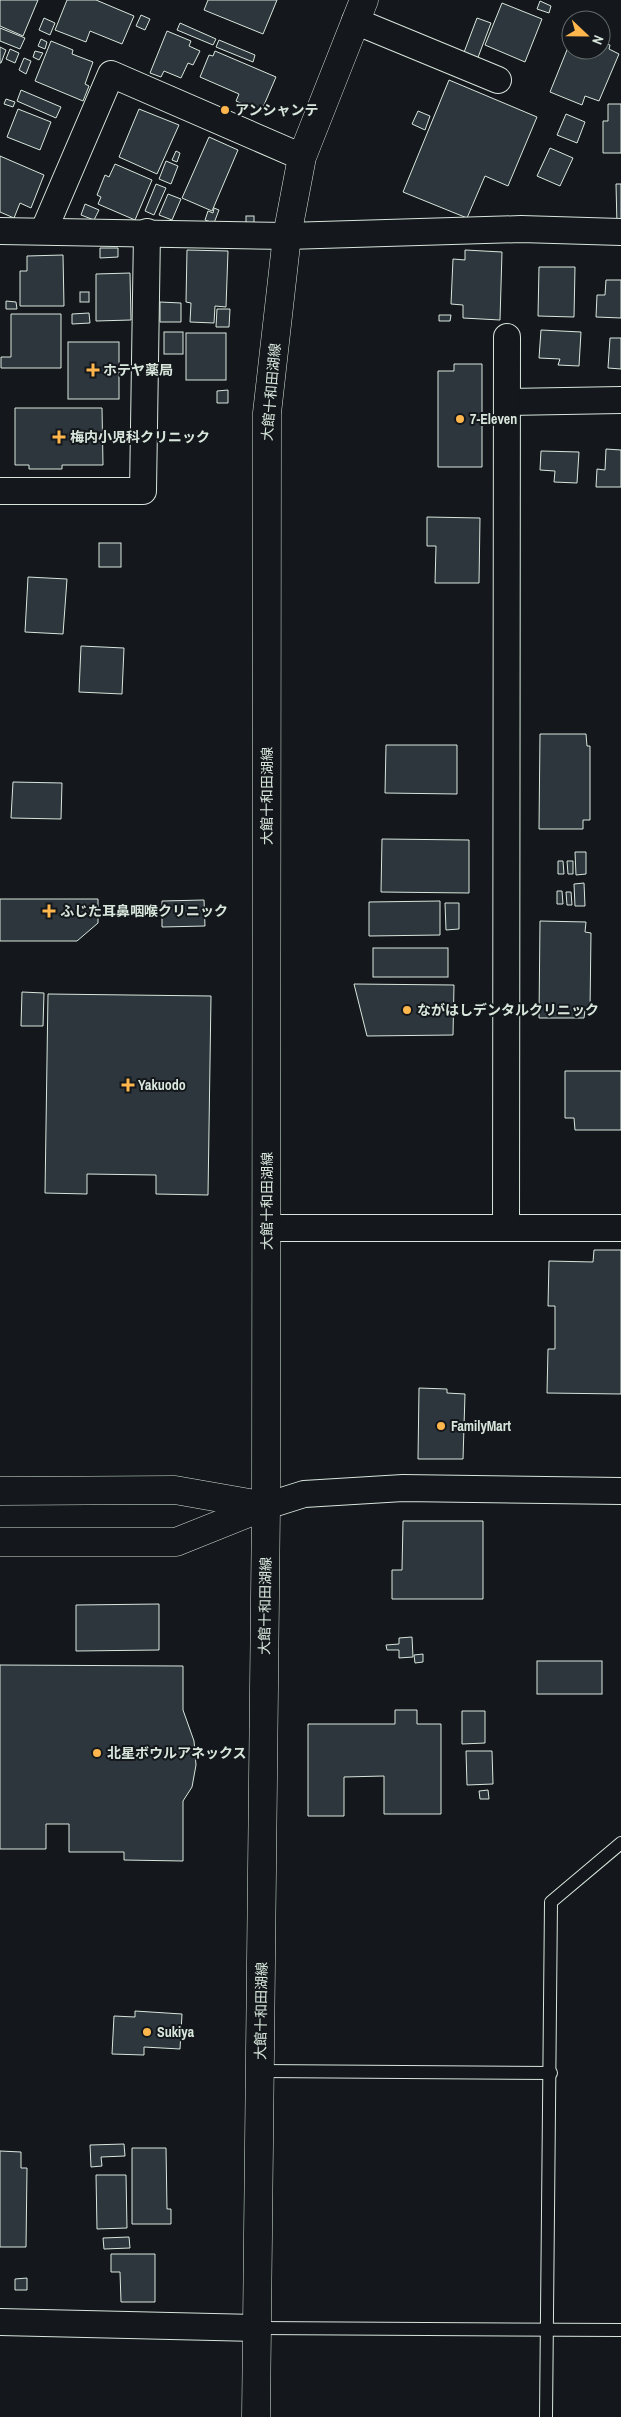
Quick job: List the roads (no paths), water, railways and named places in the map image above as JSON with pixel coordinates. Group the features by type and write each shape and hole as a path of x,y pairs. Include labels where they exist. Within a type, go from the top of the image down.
{"main road":[{"name":"大館十和田湖線","path":"256,2417 266,1506 267,413 287,236 302,157 360,11"},
{"path":"0,1491 175,1490 266,1506"},
{"path":"0,1542 176,1542 266,1506"}],"street":[{"path":"360,11 498,80"},
{"path":"44,230 111,74 302,157"},
{"path":"0,230 287,236 521,229 621,232"},
{"path":"0,491 143,491 147,232"},
{"path":"506,1228 508,337"},
{"path":"507,402 621,400"},
{"path":"266,1228 621,1228"},
{"path":"266,1506 304,1494 404,1488 621,1491"},
{"path":"0,2322 258,2328"}],"lane":[{"path":"546,2417 551,2073 551,1902 621,1843"},
{"path":"261,2071 551,2073"},
{"path":"258,2328 621,2330"}],"place":[{"name":"アンシャンテ","path":"225,110"},
{"name":"ホテヤ薬局","path":"93,370"},
{"name":"7-Eleven","path":"460,419"},
{"name":"梅内小児科クリニック","path":"59,437"},
{"name":"ふじた耳鼻咽喉クリニック","path":"49,911"},
{"name":"ながはしデンタルクリニック","path":"407,1010"},
{"name":"Yakuodo","path":"128,1085"},
{"name":"FamilyMart","path":"441,1426"},
{"name":"北星ボウルアネックス","path":"97,1753"},
{"name":"Sukiya","path":"147,2032"}]}
